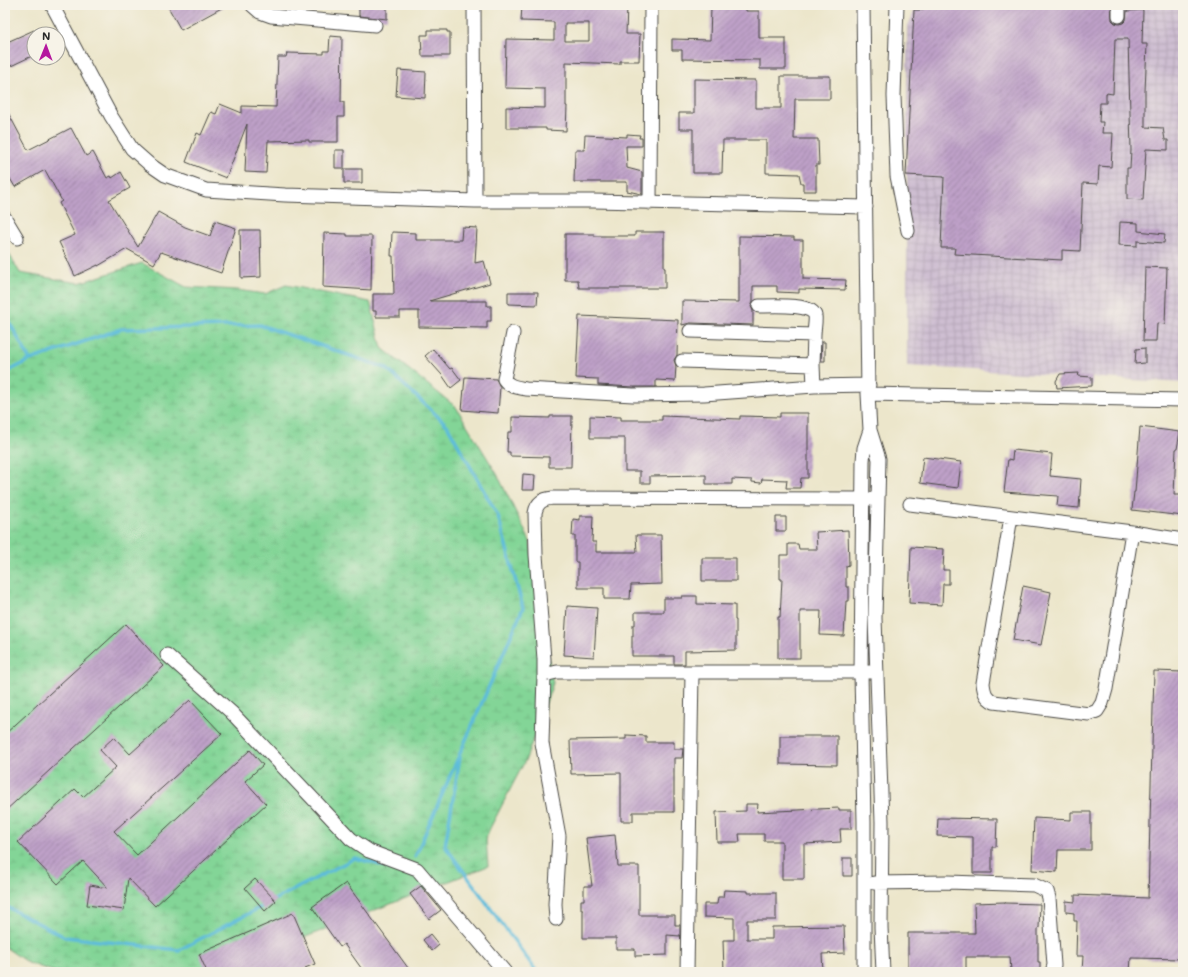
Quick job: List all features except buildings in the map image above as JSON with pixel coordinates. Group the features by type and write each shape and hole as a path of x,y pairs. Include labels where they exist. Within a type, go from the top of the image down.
{"street":[{"path":"52,5 111,116 121,134 132,149 149,164 165,174 206,190 285,195 476,201 593,201 866,208"},
{"path":"252,5 260,12 271,16 375,25"},
{"path":"474,5 476,201"},
{"path":"650,203 651,5"},
{"path":"863,5 870,430 879,459 876,618 882,822 881,883 883,972"},
{"path":"897,5 894,96 897,176 908,231"},
{"path":"5,218 17,238"},
{"path":"759,306 804,307 813,311 815,315 813,365 814,386"},
{"path":"690,331 814,335"},
{"path":"513,333 504,379 507,384 526,389 634,394 696,394 814,386 869,390 1183,400"},
{"path":"682,361 813,365"},
{"path":"864,972 864,822 861,673 864,448 870,430"},
{"path":"556,919 555,904 560,836 542,743 544,658 536,555 536,507 544,499 560,498 879,499"},
{"path":"910,504 1132,532 1183,540"},
{"path":"1011,517 983,683 984,692 988,699 994,702 1089,714 1097,711 1102,703 1106,689 1132,532"},
{"path":"167,655 231,712 351,839 369,851 417,868 505,972"},
{"path":"544,675 557,672 877,672"},
{"path":"687,972 692,673"},
{"path":"864,882 948,882 1034,886 1041,888 1047,891 1049,898 1054,965 1052,972"}],"shaded area":[{"path":"917,5 1183,5 1183,383 907,366 907,28"}],"green space":[{"path":"5,247 20,273 79,283 142,263 186,287 237,290 265,294 286,285 370,302 382,348 456,407 497,474 530,541 537,592 553,683 526,759 486,836 488,866 216,972 55,972 28,963 5,947"}],"waterway":[{"path":"5,314 30,360"},
{"path":"5,373 30,360 121,329 260,325 386,368 447,425 498,516 523,608 415,857"},
{"path":"460,757 445,846 537,972"},
{"path":"272,901 355,858 406,872"},
{"path":"5,906 65,937 179,950 265,905"}]}
